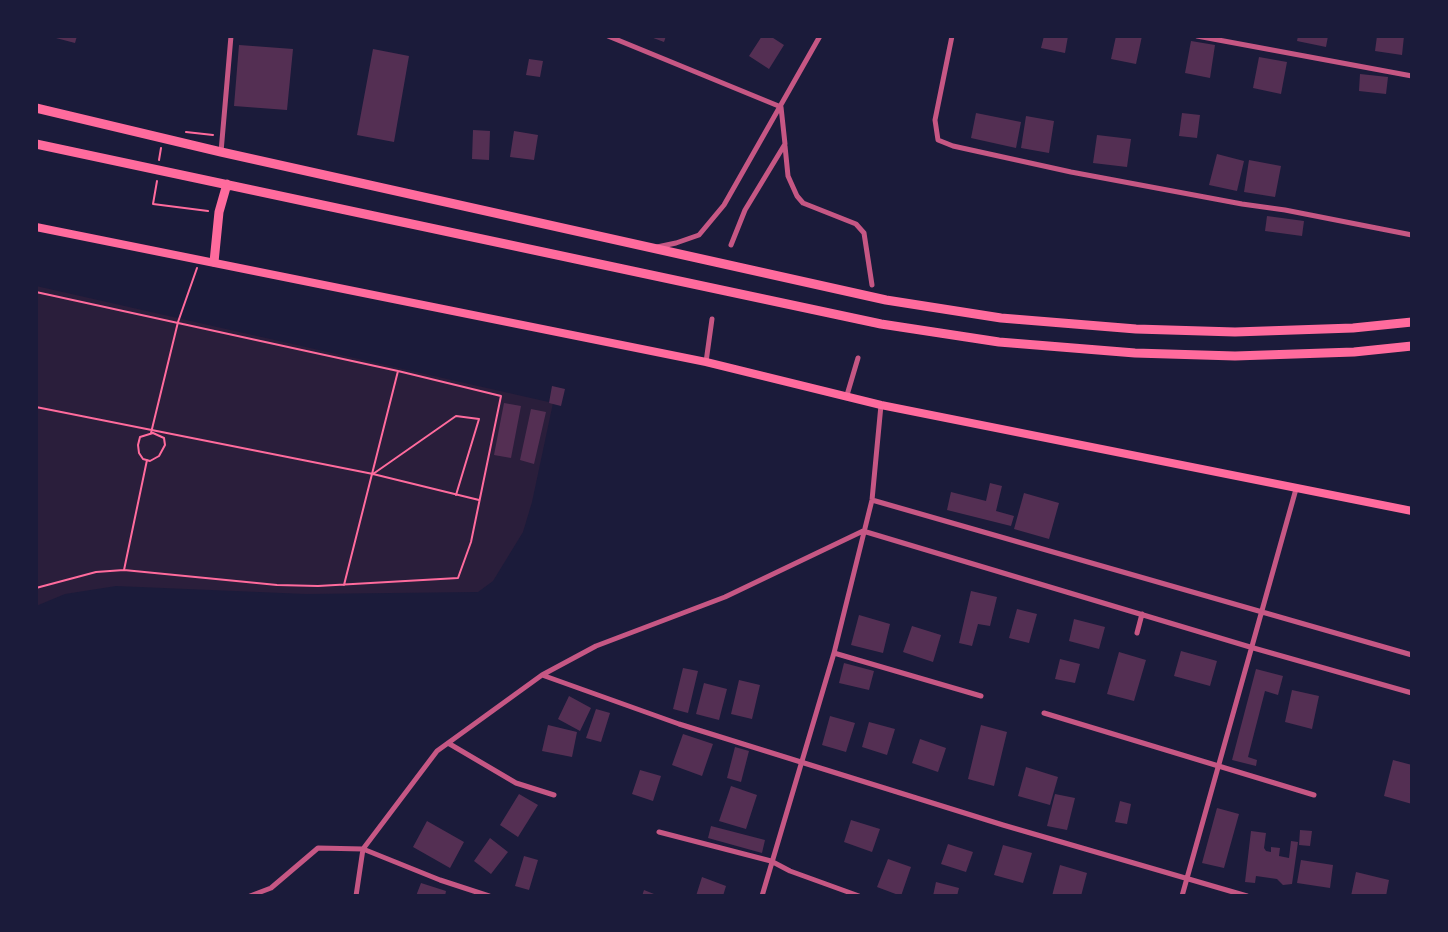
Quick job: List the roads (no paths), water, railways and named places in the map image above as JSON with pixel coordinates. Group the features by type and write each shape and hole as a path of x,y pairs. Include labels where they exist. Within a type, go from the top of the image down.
{"highway":[{"path":"36,108 221,152 886,300 1001,318 1136,329 1235,332 1353,328 1412,322"},
{"path":"36,144 882,324 999,342 1135,353 1235,356 1354,352 1412,346"},
{"path":"214,262 219,212 227,184"}],"main road":[{"path":"36,228 706,362 881,405 1412,511"}],"street":[{"path":"221,152 231,36"},
{"path":"608,36 782,107"},
{"path":"652,248 699,235 724,205 782,107 820,36"},
{"path":"952,36 934,120 938,140 963,149 1071,172 1412,235"},
{"path":"1197,36 1412,76"},
{"path":"782,107 788,176 797,196 803,203 856,224 864,233 872,285"},
{"path":"731,245 745,210 785,144"},
{"path":"706,362 712,319"},
{"path":"847,396 858,358"},
{"path":"762,896 834,653 872,500 881,405"},
{"path":"1182,896 1296,489"},
{"path":"872,500 1412,655"},
{"path":"356,896 363,849 438,751 542,675 596,646 725,597 863,531 1412,693"},
{"path":"1137,633 1142,614"},
{"path":"834,653 981,696"},
{"path":"542,675 679,724 1002,825 1247,896"},
{"path":"1044,713 1314,795"},
{"path":"448,743 516,783 554,795"},
{"path":"659,832 771,861 790,871 859,896"},
{"path":"250,896 271,888 318,848 363,849 440,880 489,896"}]}
